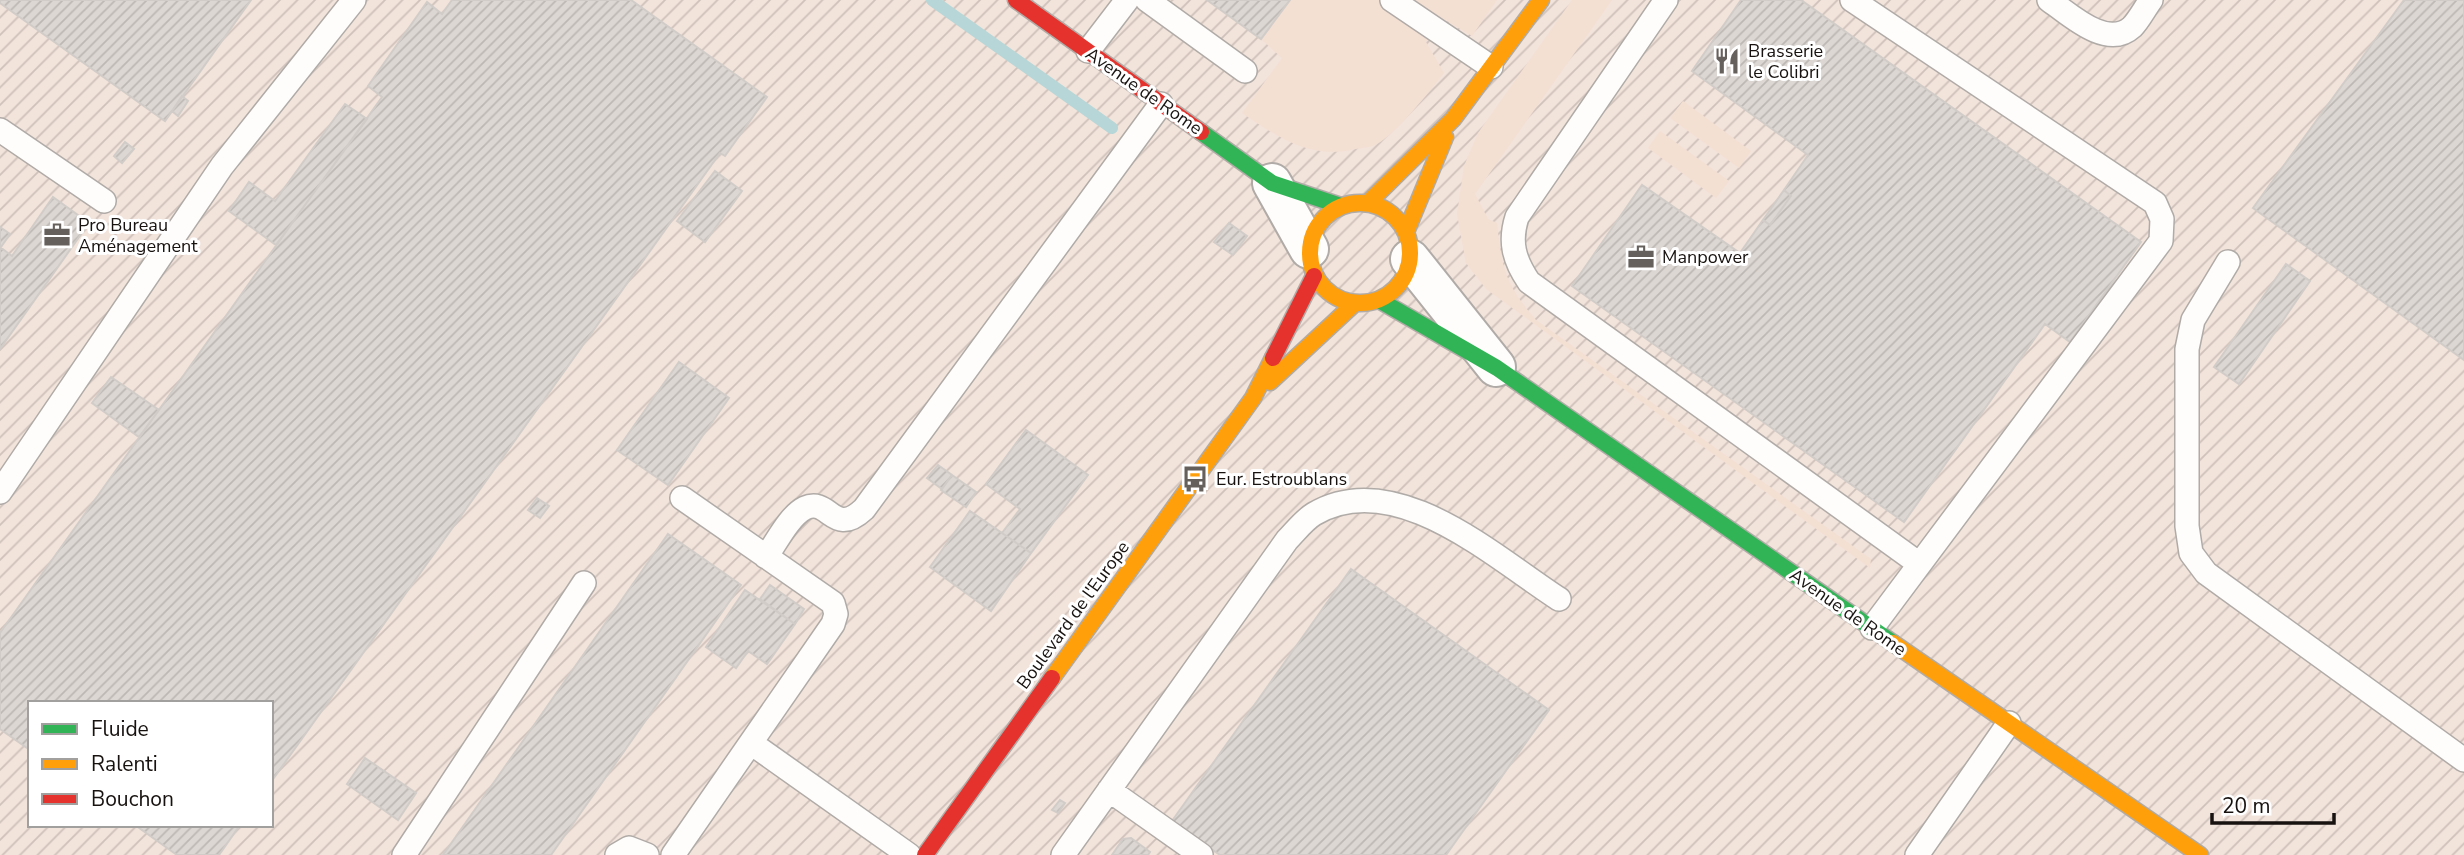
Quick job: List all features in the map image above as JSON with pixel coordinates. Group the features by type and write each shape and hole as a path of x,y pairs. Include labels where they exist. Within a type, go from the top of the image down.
{"street":[{"name":"Avenue de Rome","path":"1016,0 1272,183 1341,206"},
{"path":"1368,203 1453,119 1541,0"},
{"path":"1408,245 1396,218 1368,203 1341,206 1319,222 1312,262 1332,295 1356,303 1379,300 1401,283 1408,245 1453,119"},
{"name":"Avenue de Rome","path":"1272,183 1312,262"},
{"name":"Avenue de Rome","path":"1408,245 1497,368"},
{"name":"Boulevard de l'Europe","path":"1254,398 1312,262"},
{"name":"Avenue de Rome","path":"1379,300 1497,368 2200,855"},
{"name":"Boulevard de l'Europe","path":"925,855 1254,398 1356,303"}],"lane":[{"path":"0,492 222,166 354,0"},
{"path":"1088,51 1127,0"},
{"path":"1147,0 1245,71"},
{"path":"1392,0 1491,67"},
{"path":"1666,0 1517,216 1511,236 1517,264 1530,282 1918,563"},
{"path":"1853,0 2155,203 2162,219 2161,241 1872,628"},
{"path":"2049,0 2097,32 2114,35 2131,29 2151,0"},
{"path":"766,557 797,513 806,507 817,506 841,521 853,520 864,509 1161,104"},
{"path":"0,130 104,201"},
{"path":"2228,262 2193,320 2187,349 2187,526 2191,553 2206,573 2464,760"},
{"path":"673,855 833,624 836,614 833,603 682,498"},
{"path":"1063,855 1287,540 1312,515 1334,505 1365,501 1406,505 1439,520 1559,599"},
{"path":"404,855 584,583"},
{"path":"1917,855 2009,723"},
{"path":"751,743 909,855"},
{"path":"1109,790 1201,855"},
{"path":"617,855 629,848 647,855"}],"shaded area":[{"path":"0,0 2464,0 2464,855 0,855"},
{"path":"1290,0 1497,0 1472,36 1442,18 1426,42 1444,73 1412,112 1385,139 1372,146 1324,152 1282,138 1242,113 1282,58 1261,39"},
{"path":"1572,0 1612,0 1475,194 1488,219 1497,223 1503,264 1511,286 1536,320 1871,559 1870,568 1486,289 1466,263 1457,214 1464,166 1478,133"},
{"path":"1683,101 1751,151 1739,168 1670,118"},
{"path":"1660,131 1729,181 1716,198 1648,148"}],"building":[{"path":"0,0 251,0 165,121 0,3"},
{"path":"452,0 631,0 767,97 725,156 720,153 273,779 273,701 28,701 28,749 0,729 0,633 382,97 368,86 427,2 442,14"},
{"path":"1207,0 1290,0 1261,39"},
{"path":"1741,0 1801,0 2141,242 2070,342 2045,324 1904,522 1572,286 1642,185 1740,253 1763,220 1770,225 1791,196 1784,190 1808,155 1692,71"},
{"path":"2404,0 2464,0 2464,360 2253,208"},
{"path":"182,96 188,101 178,116 172,111"},
{"path":"345,104 367,119 276,245 229,211 249,182 275,201"},
{"path":"125,142 134,149 122,163 114,156"},
{"path":"715,171 742,191 705,242 677,221"},
{"path":"1784,190 1791,196 1770,225 1763,220"},
{"path":"53,197 89,223 0,349 0,247 12,256"},
{"path":"1229,223 1247,236 1233,255 1214,242"},
{"path":"0,227 10,234 1,247 0,247"},
{"path":"2286,264 2310,281 2239,384 2214,367"},
{"path":"679,362 729,398 668,485 617,450"},
{"path":"111,377 159,410 139,437 92,403"},
{"path":"1026,430 1088,475 1031,553 1002,533 1020,509 986,484"},
{"path":"938,465 952,475 942,489 927,478"},
{"path":"952,475 976,492 966,507 941,490"},
{"path":"537,498 549,506 540,518 528,510"},
{"path":"970,511 1031,553 991,611 930,567"},
{"path":"668,534 741,585 551,855 443,855"},
{"path":"1351,569 1549,710 1446,855 1220,855 1172,821"},
{"path":"770,585 804,609 795,624 760,599"},
{"path":"745,590 795,624 767,664 748,651 736,668 706,647"},
{"path":"365,758 416,793 398,820 347,784"},
{"path":"1060,800 1065,803 1058,813 1052,810"},
{"path":"138,827 239,827 219,855 177,855"},
{"path":"1131,838 1150,852 1148,855 1112,855 1123,839"}],"waterway":[{"path":"932,0 1112,128"}],"traffic: fast":[{"path":"1201,132 1272,183 1341,206"},
{"path":"1379,300 1497,368 1893,643"}],"traffic: slow":[{"path":"1368,203 1453,119 1541,0"},
{"path":"1406,232 1445,137"},
{"path":"1360,203 1379,206 1396,217 1407,234 1410,253 1407,272 1396,289 1379,300 1360,303 1341,300 1324,289 1313,272 1310,253 1313,234 1324,217 1341,206 1360,203"},
{"path":"1270,382 1355,303"},
{"path":"1052,678 1253,398 1273,358"},
{"path":"1893,643 2200,855"}],"traffic: jam":[{"path":"1016,0 1201,132"},
{"path":"1273,358 1314,276"},
{"path":"925,855 1052,678"}],"place":[{"name":"Brasserie le Colibri","path":"1727,61"},
{"name":"Pro Bureau Aménagement","path":"57,235"},
{"name":"Manpower","path":"1641,257"},
{"name":"Eur. Estroublans","path":"1195,479"}]}
